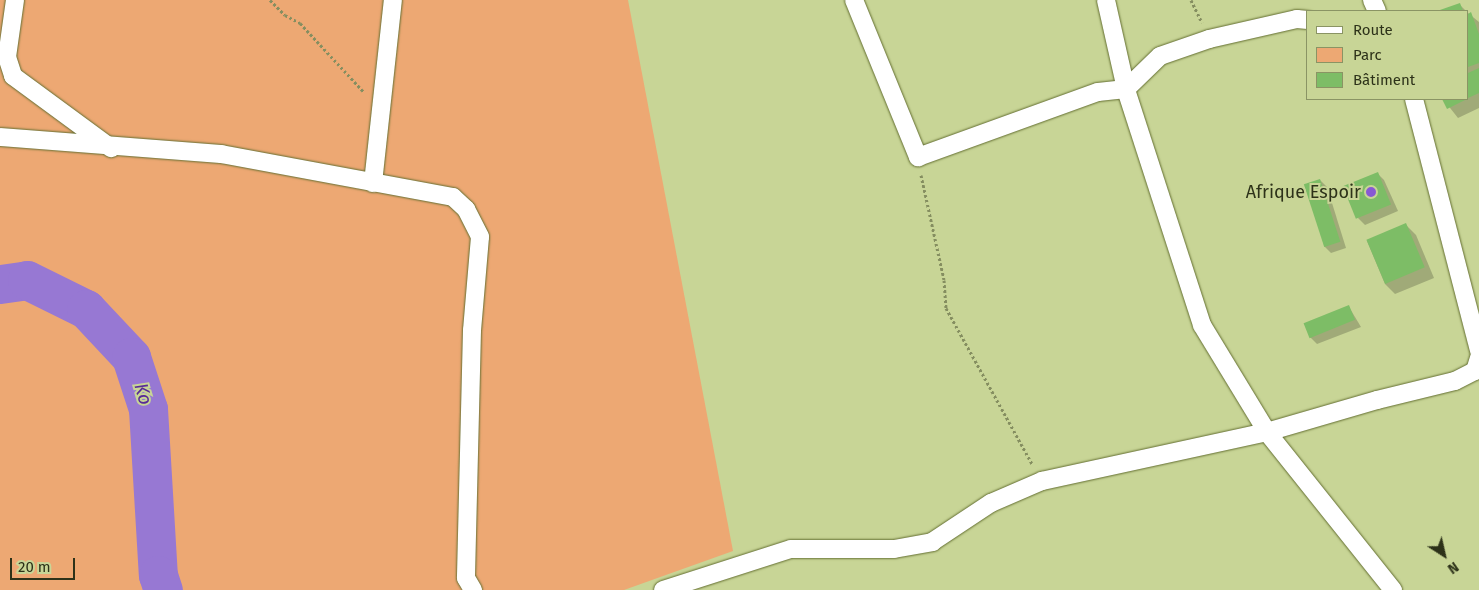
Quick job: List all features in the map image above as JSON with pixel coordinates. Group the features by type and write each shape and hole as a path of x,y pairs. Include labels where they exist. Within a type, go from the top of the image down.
{"street":[{"path":"15,0 7,57 13,76 112,148"},
{"path":"373,183 393,0"},
{"path":"854,0 918,157 1098,92 1126,89 1160,56 1209,39 1297,19 1306,20"},
{"path":"1106,0 1126,89 1202,326 1267,432 1393,590"},
{"path":"1414,100 1479,351"},
{"path":"0,137 112,148 221,154 453,197 466,209 480,237 472,330 466,578 473,590"},
{"path":"663,590 791,549 894,549 932,542 991,502 1042,481 1267,432 1377,400 1455,381 1475,371 1479,358"}],"path":[{"path":"270,0 285,16 300,23 381,111"},
{"path":"918,157 944,280 946,308 1042,481"}],"green space":[{"path":"0,0 628,0 733,551 624,590 0,590"}],"building":[{"path":"1460,3 1463,10 1440,10"},
{"path":"1471,12 1479,34 1479,63 1469,67 1469,13"},
{"path":"1479,68 1479,93 1469,98 1469,73"},
{"path":"1442,100 1465,100 1447,109"},
{"path":"1378,172 1391,204 1356,219 1343,186"},
{"path":"1320,179 1340,242 1324,247 1304,184"},
{"path":"1406,223 1425,267 1385,284 1366,240"},
{"path":"1349,305 1355,320 1310,338 1304,323"}],"waterway":[{"name":"Ko","path":"0,284 27,280 86,309 131,357 148,409 158,575 163,590"}],"place":[{"name":"Afrique Espoir","path":"1371,192"}]}
